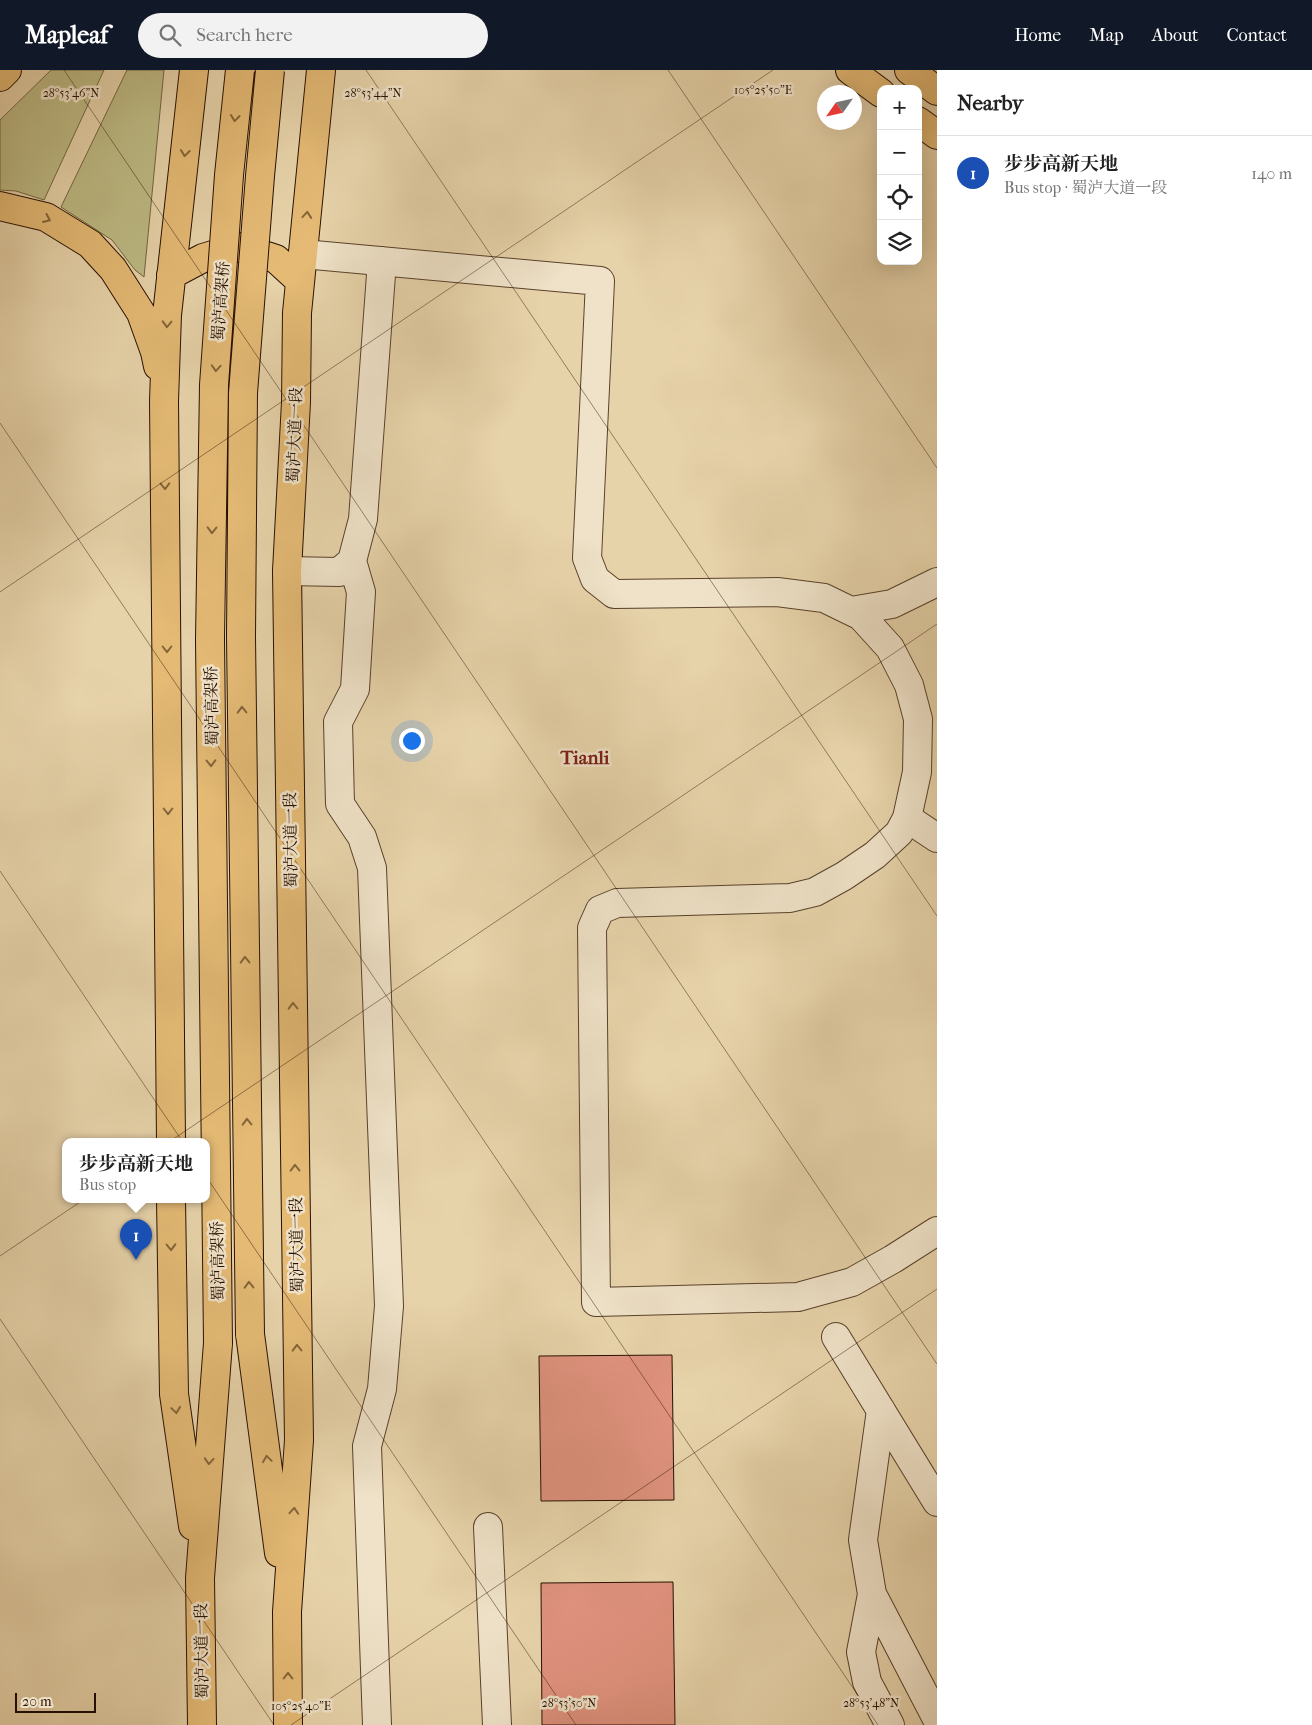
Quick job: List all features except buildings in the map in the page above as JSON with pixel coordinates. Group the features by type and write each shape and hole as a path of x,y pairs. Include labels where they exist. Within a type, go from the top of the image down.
{"main road":[{"path":"0,77 7,70"},
{"name":"蜀泸高架桥","path":"218,1342 210,639 214,385 229,175 240,70"},
{"name":"蜀泸高架桥","path":"250,1334 242,657 243,393 270,70"},
{"path":"850,70 877,90"},
{"path":"909,70 937,91"},
{"path":"170,1138 164,401 167,315 195,72"},
{"name":"蜀泸大道一段","path":"288,1725 287,1612 298,1440 287,571 296,402 297,312 317,73"},
{"path":"922,124 937,135"},
{"path":"0,206 46,217 90,244 113,269 144,321 155,352 164,401"},
{"path":"171,275 203,258 240,247 276,259 300,281"},
{"name":"蜀泸大道一段","path":"171,1203 174,1394 200,1578"},
{"name":"蜀泸大道一段","path":"250,1334 287,1612"},
{"name":"蜀泸大道一段","path":"202,1725 200,1578 218,1342"}],"street":[{"path":"303,254 600,281 587,558 596,579 614,594 777,592 824,598 861,616 890,648 909,685 918,719 917,772 907,818 899,832 875,855 844,876 815,892 790,898 617,903 600,910 592,928 596,1302 798,1298 852,1282 937,1231"},
{"path":"377,1725 367,1446 382,1389 389,1306 372,868 362,837 340,804 338,722 355,689 360,592 352,561 363,519 382,261"},
{"path":"287,571 339,572 352,561"},
{"path":"851,611 892,604 937,582"},
{"path":"907,818 937,838"},
{"path":"836,1337 937,1502"},
{"path":"881,1410 863,1540 872,1594 937,1719"},
{"path":"488,1527 497,1725"},
{"path":"872,1594 861,1652 867,1682 890,1725"}],"shaded area":[{"path":"51,70 104,70 44,200 16,191 0,190 0,120"},
{"path":"127,70 164,70 144,277 135,270 112,240 61,207"}],"place":[{"name":"步步高新天地","path":"136,1260"}],"district":[{"name":"Tianli","path":"585,757"}]}
